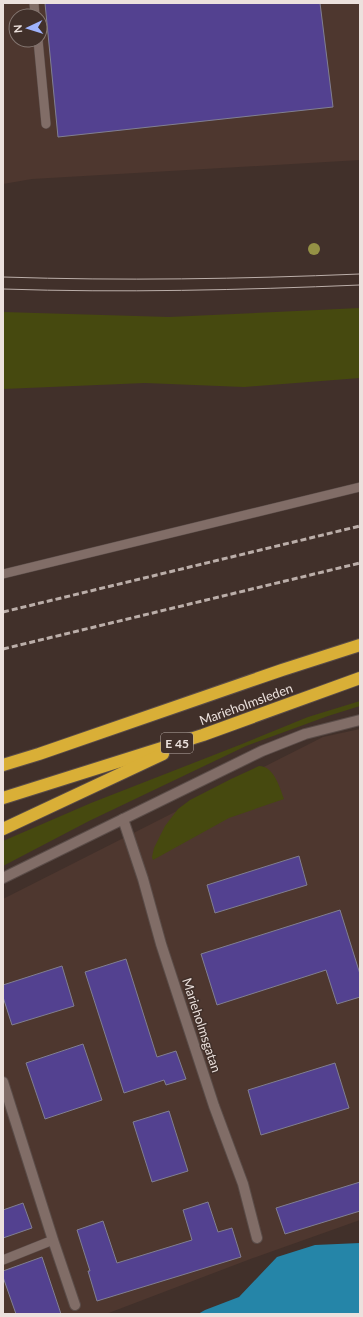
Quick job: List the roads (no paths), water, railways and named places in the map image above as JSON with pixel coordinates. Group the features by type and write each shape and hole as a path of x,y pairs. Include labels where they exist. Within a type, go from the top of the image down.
{"highway":[{"name":"Marieholmsleden","path":"3,765 360,645"},
{"name":"Marieholmsleden","path":"3,798 203,735 360,678"},
{"path":"3,829 203,735"}],"street":[{"path":"3,878 262,751 305,734 360,720"},
{"name":"Marieholmsgatan","path":"123,819 210,1091 243,1184 257,1238"},
{"path":"3,1082 75,1305"}],"lane":[{"path":"39,48 46,124"},
{"path":"3,574 360,487"},
{"path":"3,1260 53,1240"}],"water":[{"path":"360,1243 360,1314 198,1314 239,1297 277,1257 315,1245"}],"tram line":[{"path":"3,277 182,279 360,274"},
{"path":"3,289 92,291 182,290 360,285"}],"railway":[{"path":"3,612 360,526"},
{"path":"3,649 360,563"}]}
